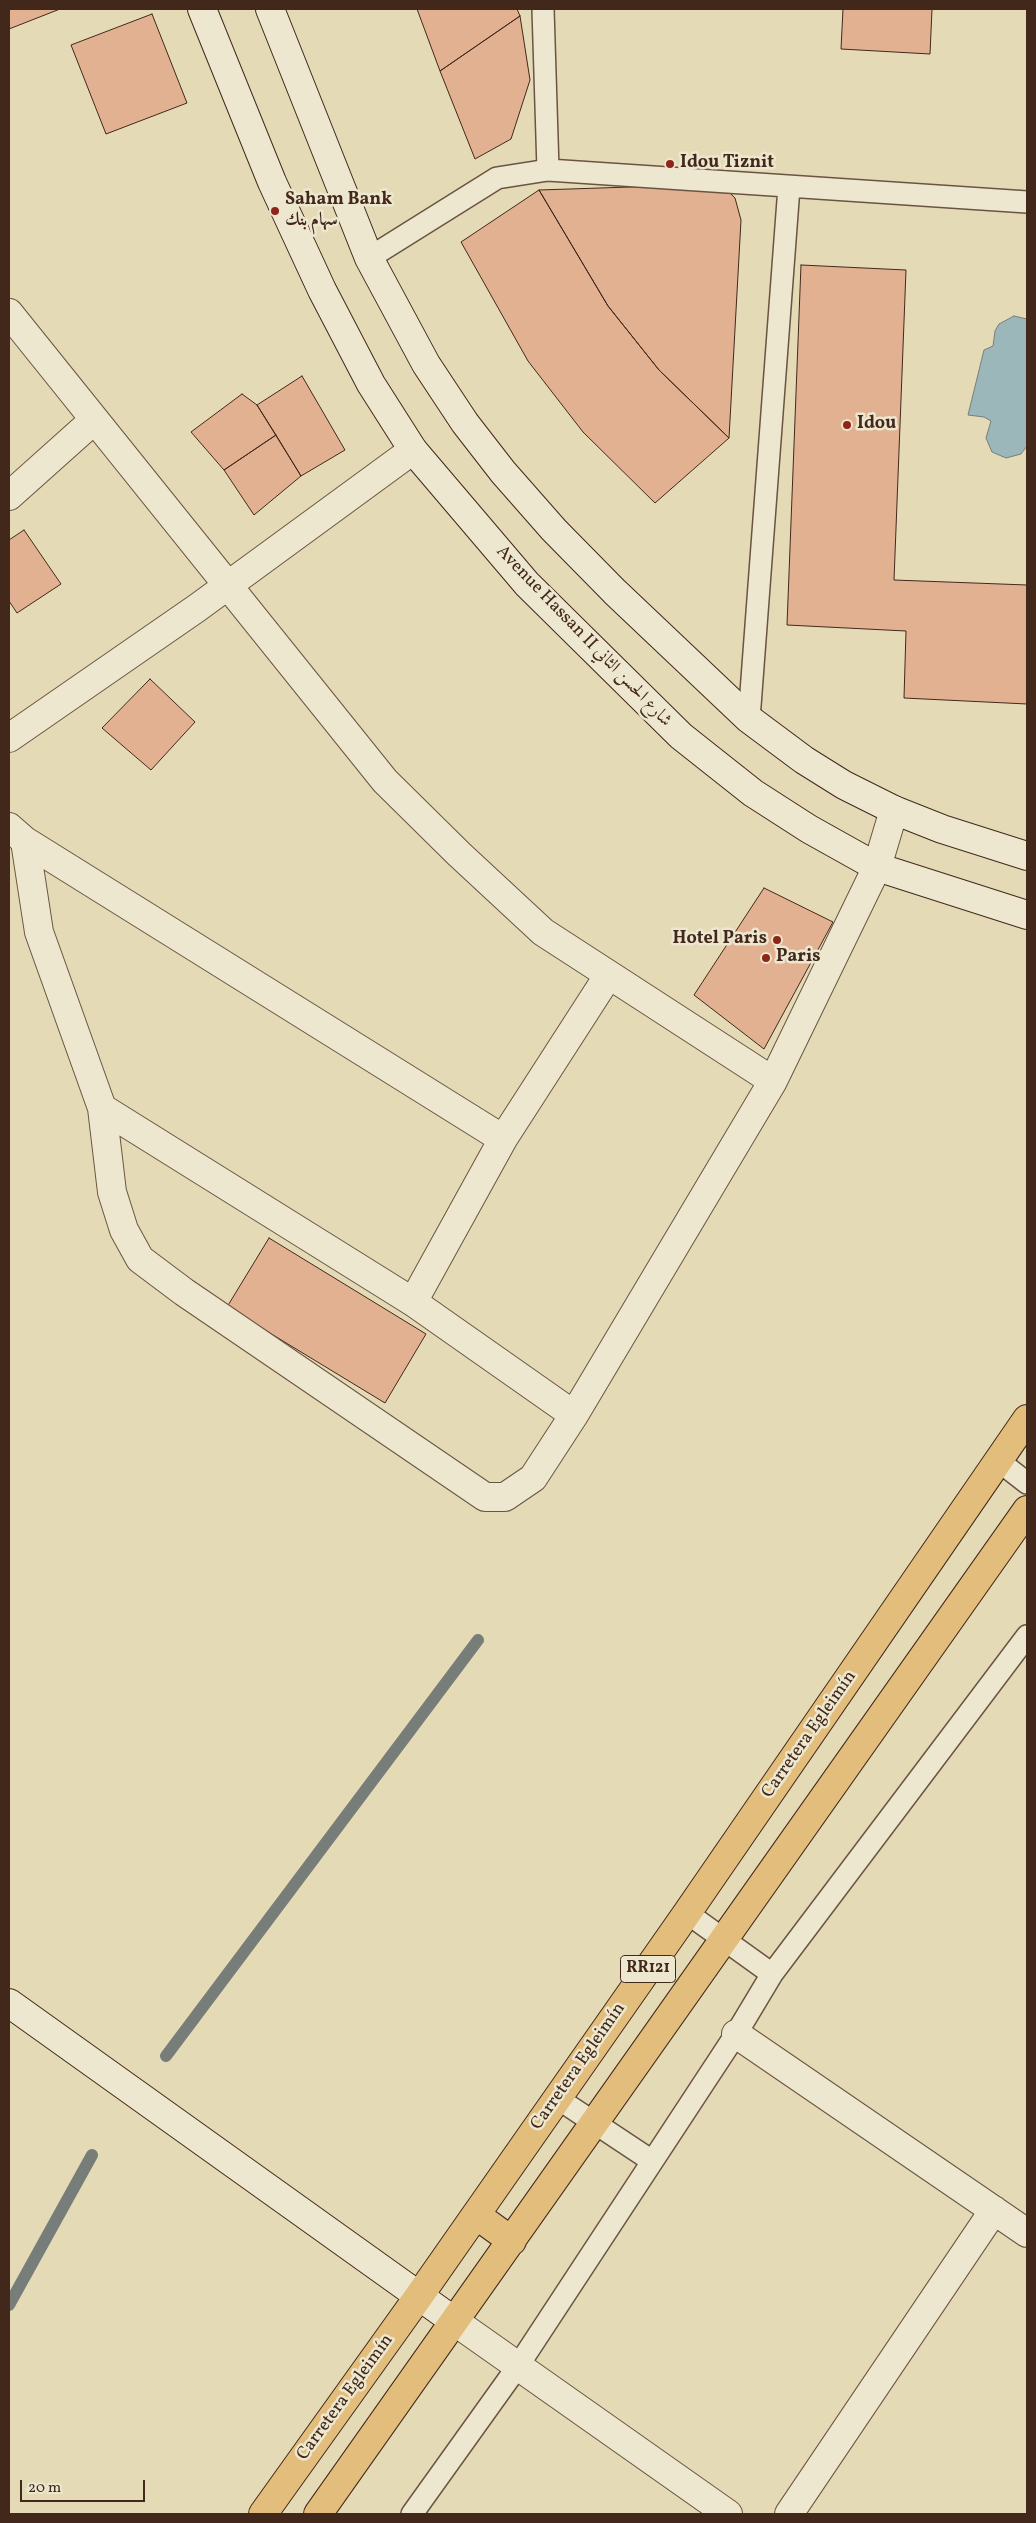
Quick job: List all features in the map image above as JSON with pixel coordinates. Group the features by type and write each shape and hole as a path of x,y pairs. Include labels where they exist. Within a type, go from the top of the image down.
{"highway":[{"name":"Carretera Egleimín","path":"263,2514 419,2296 687,1913 1000,1462 1027,1419"},
{"name":"RR121","path":"318,2514 1027,1510"},
{"path":"476,2215 512,2241"}],"street":[{"name":"Avenue Hassan II شارع الحسن الثاني","path":"202,9 272,182 322,290 371,384 412,450 527,584 681,736 753,793 809,829 877,867 1027,914"},
{"path":"270,9 369,258 426,364 465,422 504,472 554,530 615,592 749,719 804,760 844,785 894,810 942,829 1027,856"},
{"path":"9,313 385,781 459,854 543,932 608,976 773,1081"},
{"path":"9,496 94,420"},
{"path":"9,738 227,586 412,450"},
{"path":"17,834 39,932 102,1108 112,1192 124,1230 140,1259 184,1292 485,1498 505,1497 532,1478 574,1415 773,1081 877,867 894,810"},
{"path":"17,834 503,1139"},
{"path":"413,1302 503,1139 608,976"},
{"path":"102,1108 413,1302 574,1415"},
{"path":"9,2003 728,2514"},
{"path":"736,2034 1027,2233"},
{"path":"789,2514 994,2210"}],"lane":[{"path":"543,9 548,170"},
{"path":"369,258 497,178 548,170 1027,202"},
{"path":"749,719 789,187"},
{"path":"1000,1462 1027,1483"},
{"path":"412,2514 518,2366 736,2034 772,1974 1027,1636"},
{"path":"687,1913 772,1974"},
{"path":"557,2098 652,2161"}],"water":[{"path":"1014,316 1027,319 1027,446 1021,454 1006,458 992,452 986,438 991,421 984,417 968,415 984,350 993,346 995,331 999,324"}],"building":[{"path":"9,9 60,9 9,29"},
{"path":"417,9 517,9 520,16 440,71"},
{"path":"843,9 932,9 930,54 841,49"},
{"path":"152,14 187,103 106,134 71,45"},
{"path":"520,16 530,80 511,139 475,159 440,71"},
{"path":"691,185 727,190 735,198 741,220 729,438 659,370 608,306 539,190"},
{"path":"539,190 608,306 659,370 729,438 655,503 583,432 528,361 461,242"},
{"name":"Idou","path":"801,265 906,270 894,580 1027,585 1027,704 904,698 906,631 787,625"},
{"path":"302,376 345,450 301,476 257,405"},
{"path":"242,394 257,405 276,435 224,470 191,432"},
{"path":"276,435 301,476 254,515 224,470"},
{"path":"24,530 61,584 17,613 9,601 9,540"},
{"path":"150,679 195,722 151,770 102,728"},
{"name":"Paris","path":"764,888 833,922 764,1049 694,995"},
{"path":"269,1238 426,1334 385,1403 227,1307"}],"waterway":[{"path":"166,2056 478,1640"},
{"path":"9,2305 92,2155"}],"place":[{"name":"Idou Tiznit","path":"670,164"},
{"name":"Saham Bank سهام بنك","path":"275,211"},
{"name":"Idou","path":"847,425"},
{"name":"Hotel Paris","path":"777,940"},
{"name":"Paris","path":"766,958"}]}
